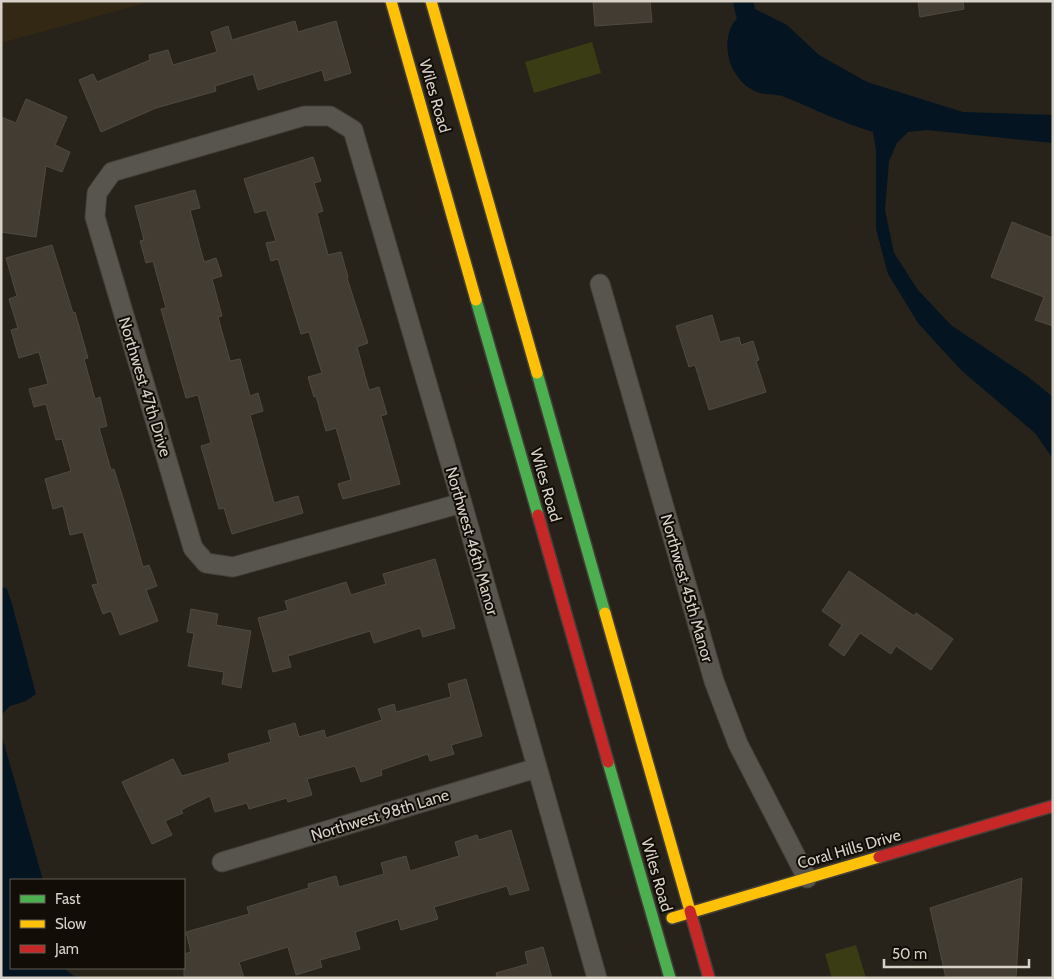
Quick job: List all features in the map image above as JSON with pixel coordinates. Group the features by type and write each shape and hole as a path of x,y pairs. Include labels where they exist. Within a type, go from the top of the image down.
{"main road":[{"name":"Wiles Road","path":"391,1 510,402 670,978"},
{"name":"Wiles Road","path":"431,1 538,395 709,978"},
{"name":"Coral Hills Drive","path":"654,924 1053,806"}],"street":[{"name":"Northwest 47th Drive","path":"330,116 304,116 112,172 97,193 95,217 193,548 206,563 233,567 462,503"},
{"name":"Northwest 46th Manor","path":"330,116 353,130 462,503 597,978"},
{"name":"Northwest 45th Manor","path":"600,284 714,681 738,744 807,878"},
{"name":"Northwest 98th Lane","path":"222,862 537,768"}],"shaded area":[{"path":"1,1 153,1 1,43"}],"green space":[{"path":"592,42 601,73 534,93 525,62"},
{"path":"856,945 866,978 832,978 825,954"}],"water":[{"path":"753,8 787,25 819,55 867,82 963,112 1053,115 1053,143 927,130 908,132 897,143 889,161 885,210 894,253 918,290 951,325 1027,376 1053,397 1053,459 1036,434 961,370 918,323 888,274 876,229 876,151 873,132 783,96 757,92 741,81 735,73 728,54 729,34 734,22"},
{"path":"1,586 7,589 12,604 36,694 26,701 10,706 1,715"},
{"path":"1,733 43,879 10,879 10,969 66,969 77,978 3,978 1,971"}],"building":[{"path":"593,1 650,1 652,22 595,26"},
{"path":"918,1 963,1 964,9 920,17"},
{"path":"295,21 298,32 336,21 351,73 325,81 322,70 258,90 253,74 215,86 216,91 156,108 101,132 79,80 93,74 97,82 150,60 149,55 168,50 173,65 217,52 211,32 228,26 232,40"},
{"path":"26,99 67,117 55,145 70,152 62,172 46,166 36,237 1,232 1,117 16,123"},
{"path":"313,157 321,181 314,183 323,211 317,213 328,255 341,252 347,278 368,343 357,347 369,390 379,387 387,414 381,416 400,484 343,499 338,484 351,480 336,428 326,431 316,396 314,397 308,377 322,373 309,332 301,334 278,259 271,261 266,243 276,241 266,210 255,213 244,179"},
{"path":"195,190 200,208 190,210 204,262 216,258 222,276 212,279 222,316 218,317 230,361 240,359 250,396 258,393 263,411 250,415 274,503 298,496 303,513 232,534 224,508 219,509 201,446 211,443 198,395 186,398 161,309 166,308 153,261 146,263 140,241 144,240 135,206"},
{"path":"1012,222 1053,238 1053,326 1035,320 1044,297 991,277"},
{"path":"52,245 73,313 75,312 88,358 84,359 95,399 100,397 107,426 99,428 111,470 114,469 143,567 149,565 157,586 146,590 158,621 120,635 111,611 103,614 92,585 98,584 83,532 70,535 63,506 53,509 45,479 71,471 62,439 56,440 46,404 34,407 29,389 48,384 39,352 19,358 11,330 18,328 9,299 17,296 6,258"},
{"path":"712,315 720,342 739,337 741,345 753,341 759,360 756,361 766,392 709,410 695,365 689,367 676,326"},
{"path":"435,559 455,628 423,637 420,628 374,643 370,631 288,656 291,667 273,672 258,618 288,610 285,601 346,582 351,595 386,584 383,574"},
{"path":"849,571 914,616 916,613 953,639 931,670 896,646 891,654 860,633 844,656 829,645 842,625 822,611"},
{"path":"191,609 218,614 216,625 251,631 241,688 222,684 224,672 188,666 194,633 187,632"},
{"path":"466,679 482,736 451,745 454,754 430,761 428,754 381,770 382,775 361,782 355,766 307,779 312,795 288,802 287,798 249,809 247,803 215,812 210,796 181,810 183,813 165,821 172,835 152,844 122,782 173,759 182,776 230,762 228,754 271,742 268,731 295,723 299,737 324,730 326,738 382,720 378,709 394,704 396,712 451,697 448,684"},
{"path":"511,830 529,890 510,895 507,886 434,907 438,919 401,930 398,919 355,932 360,949 320,960 322,967 296,975 288,947 239,962 244,978 184,978 185,954 191,952 186,932 249,914 247,907 309,888 308,884 336,876 339,887 384,874 381,863 406,856 410,871 459,856 455,842 477,835 479,840"},
{"path":"1022,878 1016,978 946,978 930,908"},
{"path":"543,947 552,978 497,978 496,973 528,964 525,952"}],"waterway":[{"path":"743,1 749,28 755,39"}],"traffic: fast":[{"path":"476,300 538,515"},
{"path":"537,373 605,613"},
{"path":"608,762 670,978"}],"traffic: slow":[{"path":"391,1 476,300"},
{"path":"431,1 537,373"},
{"path":"605,613 690,911"},
{"path":"672,918 879,857"}],"traffic: jam":[{"path":"538,515 608,762"},
{"path":"879,857 1053,806"},
{"path":"690,911 709,978"}]}
